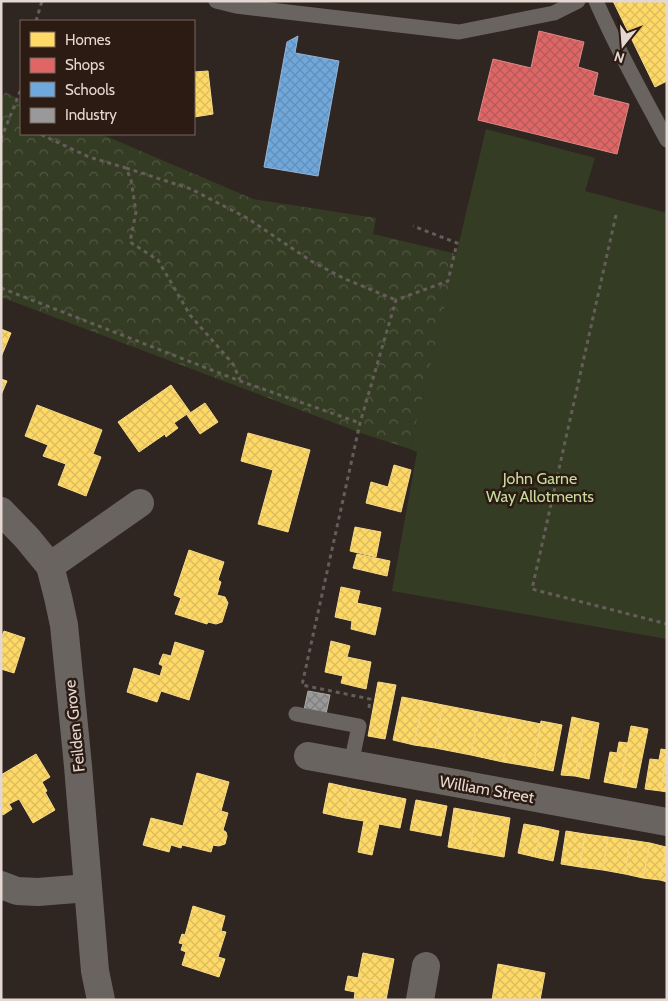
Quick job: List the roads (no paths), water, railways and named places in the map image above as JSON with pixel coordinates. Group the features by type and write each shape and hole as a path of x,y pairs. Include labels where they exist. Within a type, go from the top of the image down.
{"street":[{"path":"50,566 140,503"},
{"name":"Feilden Grove","path":"1,511 50,566 64,625 95,971 100,1000"},
{"name":"William Street","path":"308,756 667,822"},
{"path":"1,886 17,891 38,892 88,888"},
{"path":"420,1000 426,966"}],"lane":[{"path":"216,1 236,6 459,32 554,13 578,1"},
{"path":"596,1 615,44 667,140"},
{"path":"296,714 359,726 351,764"}],"park label":[{"name":"John Garne Way Allotments","path":"540,487"}]}
